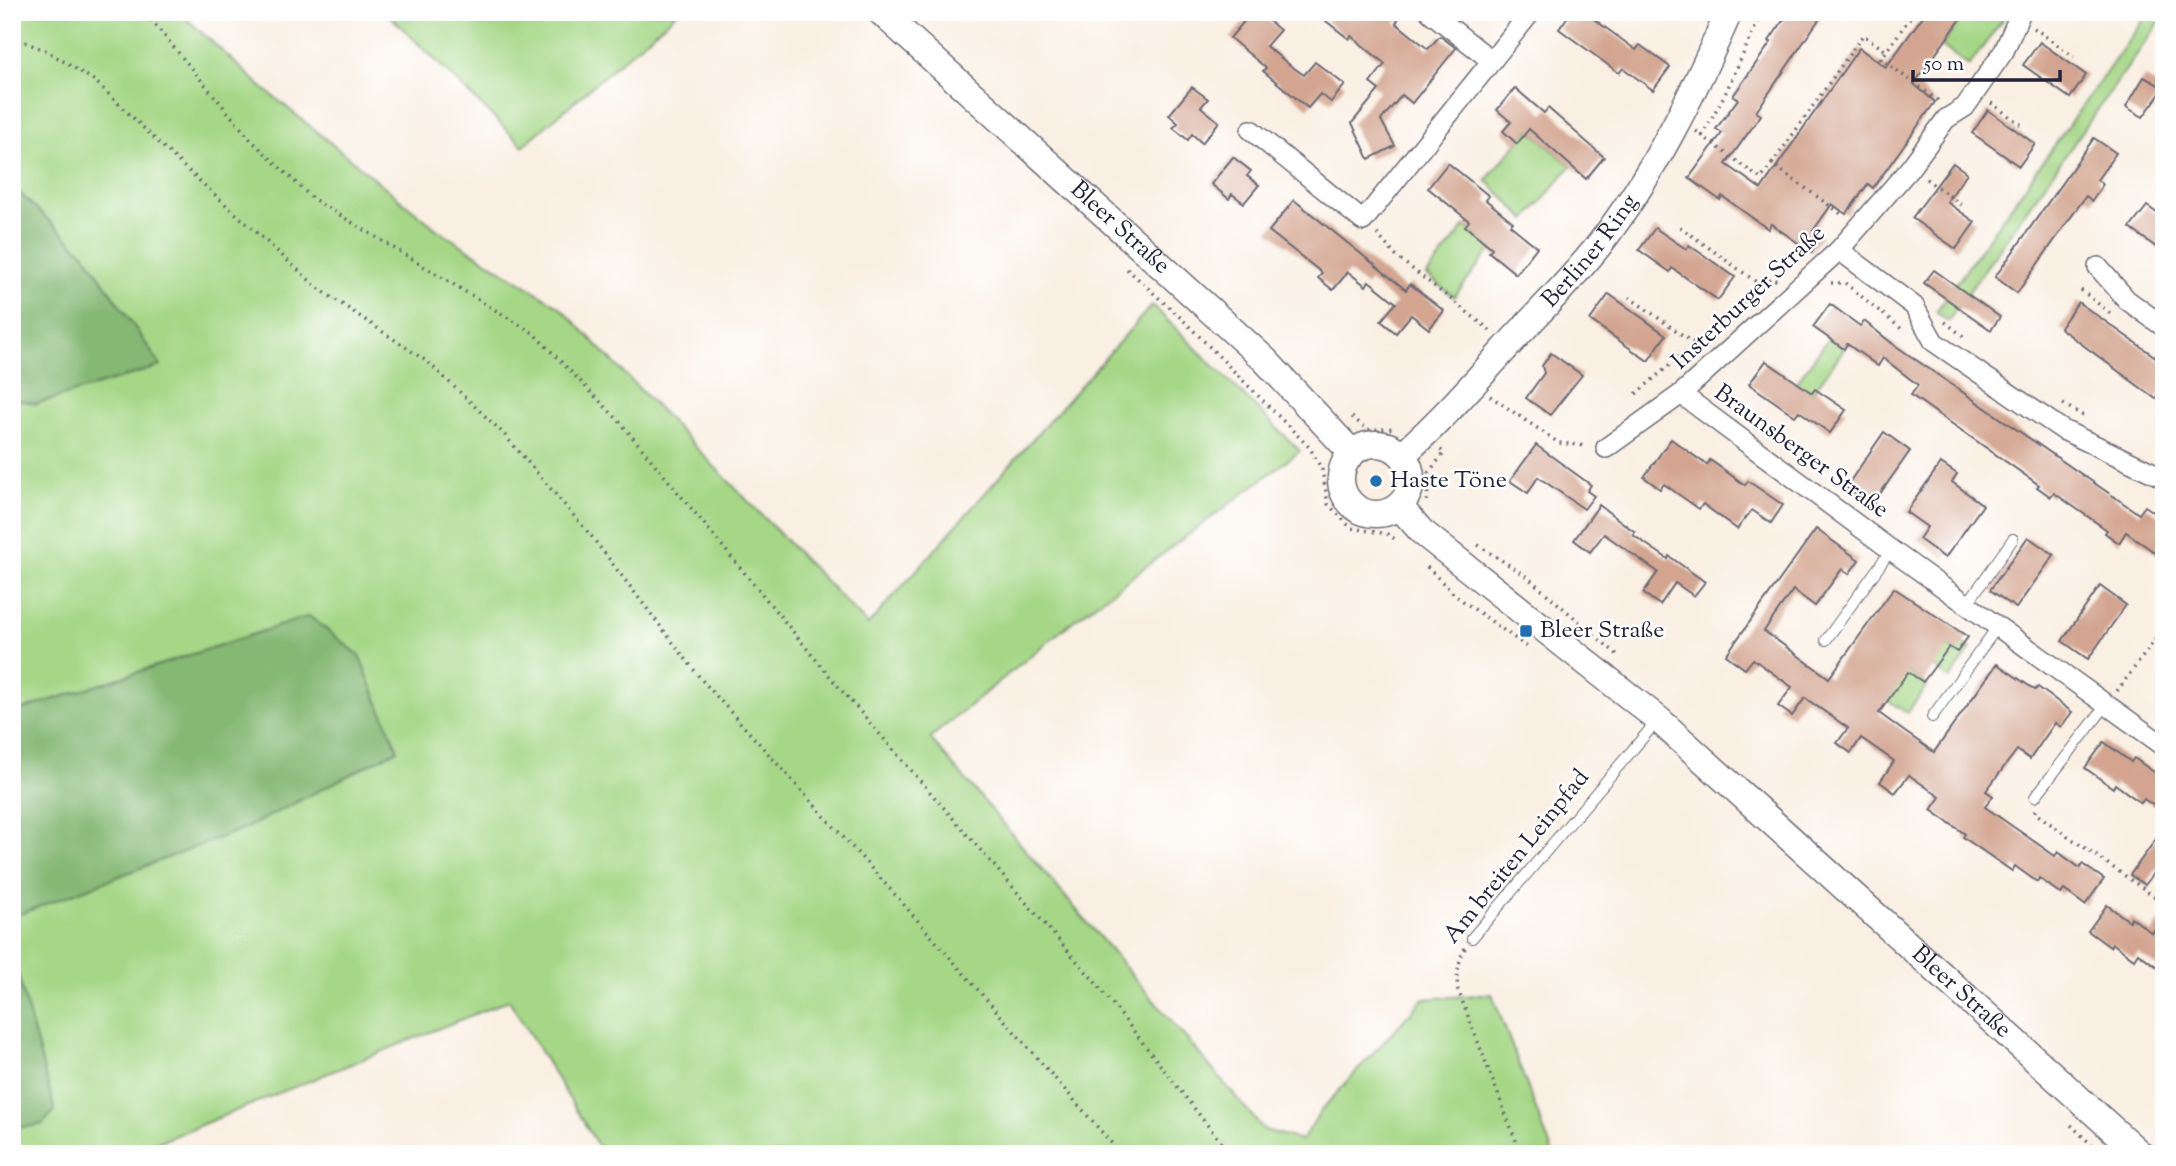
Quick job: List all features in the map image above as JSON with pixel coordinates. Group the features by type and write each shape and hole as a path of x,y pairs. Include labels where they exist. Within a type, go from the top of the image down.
{"street":[{"name":"Bleer Straße","path":"881,12 1264,359 1352,453"},
{"path":"1430,12 1492,61"},
{"path":"1251,130 1363,221 1531,12"},
{"name":"Berliner Ring","path":"1402,455 1474,385 1598,246 1639,188 1679,119 1729,12"},
{"name":"Insterburger Straße","path":"1606,448 1681,394 1839,250 1954,112 1965,107 2004,51 2020,14"},
{"path":"1839,250 1914,306 1934,342 2063,430 2164,478"},
{"path":"2098,267 2127,300 2164,327"},
{"name":"Braunsberger Straße","path":"1681,394 1891,550 2164,746"},
{"path":"1377,444 1387,445 1402,455 1410,469 1411,477 1408,493 1399,506 1381,514 1371,514 1361,512 1346,499 1340,479 1342,469 1352,453 1360,447 1377,444"},
{"name":"Bleer Straße","path":"1399,506 1422,532 1659,720 2140,1154"}],"lane":[{"path":"1967,604 2013,539"},
{"name":"Braunsberger Straße","path":"1826,640 1891,550"},
{"path":"1931,717 1998,626"},
{"path":"2035,797 2107,704"},
{"name":"Am breiten Leinpfad","path":"1472,938 1659,720"}],"path":[{"path":"139,12 152,21 251,140 312,198 533,332 620,422 837,685 1096,983 1230,1154"},
{"path":"1702,136 1726,92 1762,12"},
{"path":"1914,12 1881,59 1954,112"},
{"path":"2020,14 2074,57"},
{"path":"1679,119 1761,179 1863,35 1886,51"},
{"path":"12,37 47,51 95,81 182,165 318,288 429,363 503,433 592,537 701,679 898,898 1121,1154"},
{"path":"1840,68 1845,71"},
{"path":"1976,92 2023,126"},
{"path":"1818,99 1823,102"},
{"path":"1787,142 1792,145"},
{"name":"Insterburger Straße","path":"1772,164 1851,221"},
{"path":"1910,168 1963,206"},
{"path":"1363,221 1395,256 1488,329"},
{"name":"Insterburger Straße","path":"1680,227 1762,286"},
{"path":"1827,283 1845,284 1913,337"},
{"name":"Insterburger Straße","path":"1629,297 1695,344"},
{"path":"1936,315 1976,346"},
{"path":"1499,402 1559,443 1606,448"},
{"path":"2061,403 2098,424"},
{"path":"1348,414 1368,430 1394,429 1402,422"},
{"path":"1310,448 1322,470 1328,504 1351,528 1387,534 1405,547"},
{"path":"2107,704 2164,628"},
{"path":"2035,797 2035,813 2164,903"},
{"path":"2156,897 2164,887"},
{"name":"Am breiten Leinpfad","path":"1472,938 1458,964 1458,990 1521,1154"}],"green space":[{"path":"12,12 179,12 263,88 439,231 560,307 868,625 1152,305 1300,451 1073,621 930,738 1264,1130 1302,1140 1323,1108 1423,999 1492,994 1553,1154 603,1154 509,1000 129,1154 12,1154"},
{"path":"386,12 678,12 523,146"},
{"path":"1966,12 2008,12 1969,66 1942,46"},
{"path":"2149,12 2164,12 2164,16 1948,321 1936,312"},
{"path":"1529,129 1571,166 1526,220 1486,180"},
{"path":"12,186 85,254 161,366 36,404 12,398"},
{"path":"1465,226 1492,248 1454,297 1427,275"},
{"path":"1829,338 1844,349 1812,393 1796,383"},
{"path":"309,616 359,655 398,750 248,827 12,917 12,713"},
{"path":"1935,637 1956,652 1963,643 1971,649 1950,679 1920,658"},
{"path":"1908,672 1927,685 1907,713 1874,691"},
{"path":"12,952 55,1111 41,1125 12,1128"}],"building":[{"path":"1252,12 1258,12 1280,30 1266,46 1291,66 1304,75 1315,62 1345,85 1331,102 1320,94 1308,108 1263,71 1266,68 1230,38"},
{"path":"1333,12 1388,12 1398,20 1396,23 1428,49 1440,36 1456,48 1412,103 1402,95 1381,120 1395,146 1369,159 1352,123 1379,90 1370,83 1385,64 1351,36 1349,39 1326,21"},
{"path":"1571,12 1584,12 1636,50 1640,45 1670,67 1653,90 1623,68 1619,73 1559,29"},
{"path":"1789,12 1824,12 1756,112 1761,115 1726,164 1761,189 1859,48 1886,67 1926,12 1966,12 1914,84 1935,102 1873,188 1868,184 1846,214 1832,204 1813,231 1822,236 1811,252 1771,224 1768,229 1722,196 1720,200 1689,178 1722,133 1716,129 1738,99 1733,96"},
{"path":"2040,42 2086,75 2070,98 2023,65"},
{"path":"2144,77 2164,88 2143,117 2126,107"},
{"path":"1192,87 1208,99 1201,107 1219,122 1202,143 1192,134 1188,140 1173,128 1178,123 1169,115"},
{"path":"1515,88 1544,113 1548,108 1604,157 1586,179 1529,129 1517,144 1503,131 1511,122 1497,110"},
{"path":"1988,110 2035,144 2019,166 1972,133"},
{"path":"2094,138 2116,153 2097,180 2103,184 2092,201 2086,196 2017,293 1995,277"},
{"path":"1233,157 1251,171 1247,176 1259,185 1244,203 1232,194 1229,199 1211,184"},
{"path":"1448,163 1489,196 1486,200 1513,222 1510,225 1537,247 1516,274 1489,252 1492,248 1465,226 1469,221 1428,188"},
{"path":"1953,163 1967,173 1947,202 1975,222 1956,249 1912,218"},
{"path":"1294,200 1406,290 1410,284 1444,311 1429,329 1411,315 1396,333 1381,321 1396,303 1369,281 1366,286 1348,272 1333,290 1318,278 1322,273 1269,231"},
{"path":"2147,206 2164,218 2164,253 2130,228"},
{"path":"1655,228 1686,249 1689,245 1735,277 1718,300 1672,268 1670,272 1639,250"},
{"path":"1934,270 2000,317 1991,330 1924,283"},
{"path":"1609,294 1666,335 1648,361 1590,320"},
{"path":"2078,302 2164,363 2164,388 2156,399 2060,328"},
{"path":"1830,304 1860,326 1864,321 1893,344 2139,514 2145,506 2164,519 2164,559 2126,532 2119,543 2105,533 2107,530 2054,493 2051,497 2037,487 2039,485 1911,395 1918,385 1883,358 1878,366 1847,344 1844,349 1813,327"},
{"path":"1551,353 1582,375 1550,415 1526,398 1544,373 1542,366"},
{"path":"1766,361 1812,393 1815,389 1846,410 1830,433 1799,411 1795,416 1749,384"},
{"path":"1884,432 1910,451 1872,505 1846,487"},
{"path":"1671,439 1707,465 1710,460 1745,485 1748,481 1783,505 1771,523 1752,510 1737,529 1703,504 1699,509 1664,484 1660,489 1644,477"},
{"path":"1536,445 1591,485 1587,491 1594,496 1584,509 1538,477 1528,493 1510,481"},
{"path":"1941,463 1957,474 1952,482 1983,505 1945,558 1919,539 1927,527 1906,512"},
{"path":"1599,505 1635,532 1633,535 1705,582 1694,596 1675,583 1660,605 1643,593 1658,572 1604,534 1590,552 1574,540"},
{"path":"1816,529 1859,560 1849,574 1842,569 1815,606 1793,590 1764,631 1829,678 1894,588 1968,637 1957,652 1949,647 1923,682 1908,672 1879,713 1905,732 1934,752 1997,664 2035,690 2038,687 2072,712 2061,727 2055,723 2030,759 2017,750 1986,791 1993,796 1985,807 2055,856 2058,852 2080,868 2082,864 2104,879 2085,905 2064,890 2061,894 2039,878 2037,882 2015,866 2012,871 1963,837 1965,834 1931,810 1940,797 1909,775 1895,793 1880,782 1894,761 1861,738 1851,753 1837,743 1848,728 1805,698 1792,716 1778,706 1792,687 1753,659 1745,669 1726,655"},
{"path":"2028,537 2054,555 2016,608 1990,590"},
{"path":"2100,586 2126,605 2088,659 2062,641"},
{"path":"2104,742 2131,762 2134,758 2164,779 2164,813 2144,799 2141,803 2115,784 2113,788 2085,768"},
{"path":"2164,828 2164,860 2145,885 2130,875"},
{"path":"2107,905 2129,921 2131,917 2152,933 2164,916 2164,972 2138,953 2134,959 2112,943 2110,947 2088,931"}],"place":[{"name":"Haste Töne","path":"1376,481"},
{"name":"Bleer Straße","path":"1526,631"}]}
